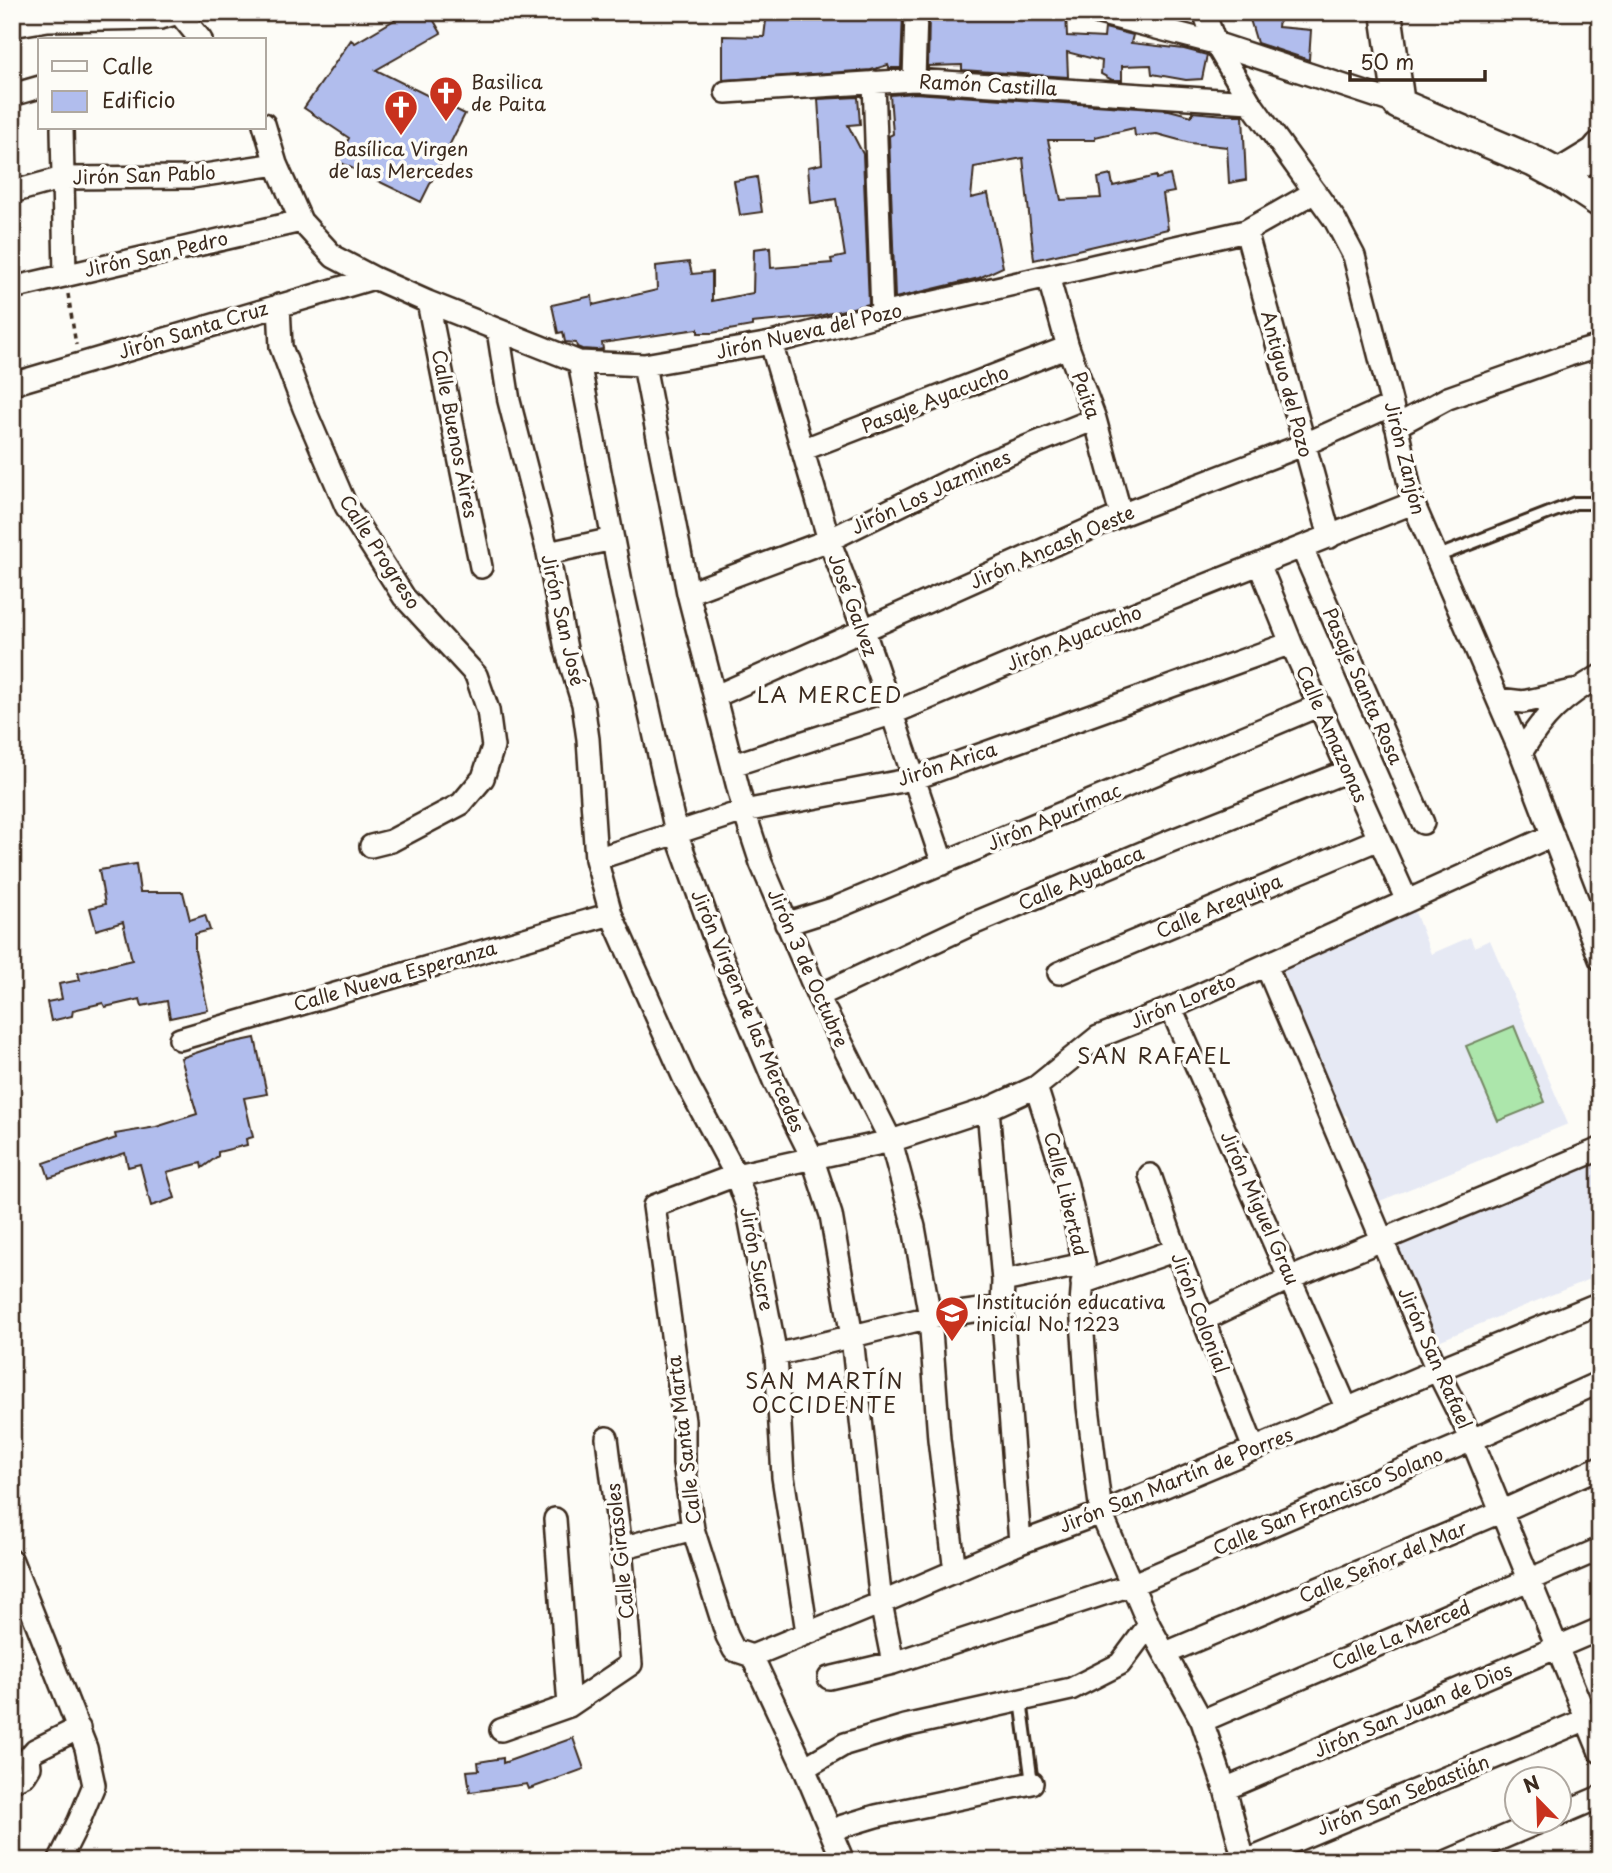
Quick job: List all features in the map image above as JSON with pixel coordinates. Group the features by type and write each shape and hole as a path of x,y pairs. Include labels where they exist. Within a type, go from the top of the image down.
{"main road":[{"path":"1387,12 1399,104 1535,162 1600,202"},
{"path":"1559,175 1595,153 1600,147"}],"street":[{"path":"914,80 916,12"},
{"path":"1095,12 1215,43 1399,104"},
{"name":"Jirón Zanjón","path":"1203,12 1215,43 1250,102 1345,236 1354,256 1413,503 1521,753 1595,935 1600,959"},
{"path":"12,26 48,20 161,18 179,13 199,38"},
{"name":"Ramón Castilla","path":"726,92 914,80 1250,102"},
{"path":"874,82 882,314"},
{"path":"12,95 38,88"},
{"path":"62,130 65,275"},
{"name":"Jirón Nueva del Pozo","path":"266,130 276,164 301,221 334,257 428,302 579,362 644,365 771,343 882,314 1246,230 1315,192"},
{"name":"Jirón San Pablo","path":"12,192 63,178 192,177 276,164"},
{"name":"Jirón San Pedro","path":"12,288 301,221"},
{"name":"Antiguo del Pozo","path":"1246,230 1330,537"},
{"name":"Paita","path":"1048,276 1068,347 1095,419 1121,515"},
{"name":"Jirón Santa Cruz","path":"12,384 374,278"},
{"name":"Calle Buenos Aires","path":"428,302 481,567"},
{"name":"Calle Progreso","path":"279,305 281,347 346,506 404,597 476,676 488,710 493,747 483,778 461,804 391,841 371,846"},
{"name":"Jirón San José","path":"498,330 509,401 548,553 557,613 583,704 596,859 611,914"},
{"name":"José Galvez","path":"771,343 829,540 864,631 943,864"},
{"name":"Jirón Ancash Oeste","path":"716,696 1121,515 1303,445 1600,346"},
{"name":"Pasaje Ayacucho","path":"802,450 1068,347"},
{"name":"Jirón Virgen de las Mercedes","path":"579,362 613,539 676,832 716,943 774,1081 812,1157 831,1215 852,1337 881,1603 893,1663"},
{"name":"Jirón 3 de Octubre","path":"644,365 688,593 744,811 761,863 818,996 891,1141 914,1227 930,1317 939,1439 954,1572"},
{"name":"Jirón Los Jazmines","path":"688,593 829,540 984,464 1095,419"},
{"name":"Jirón Ayacucho","path":"733,765 891,714 1042,650 1260,566 1413,503"},
{"path":"548,553 613,539"},
{"name":"Pasaje Santa Rosa","path":"1302,548 1423,823"},
{"name":"Calle Amazonas","path":"1260,566 1291,643 1407,901"},
{"name":"Jirón Arica","path":"596,859 744,811 913,779 1291,643"},
{"path":"1521,753 1540,722 1575,690 1600,676"},
{"path":"1498,699 1523,702 1575,690"},
{"name":"Jirón Apurímac","path":"786,924 833,909 943,864 1320,705"},
{"name":"Calle Ayabaca","path":"818,996 970,925 1168,842 1348,771"},
{"name":"Jirón Loreto","path":"654,1206 736,1175 891,1141 988,1109 1036,1087 1098,1037 1171,1008 1553,835"},
{"name":"Calle Arequipa","path":"1059,972 1379,839"},
{"name":"Calle Nueva Esperanza","path":"180,1039 611,914"},
{"name":"Jirón Sucre","path":"611,914 684,1078 736,1175 753,1230 776,1355 783,1477 807,1632"},
{"name":"Jirón San Rafael","path":"1266,965 1437,1370 1472,1440 1557,1647 1593,1717 1600,1752"},
{"name":"Jirón Miguel Grau","path":"1171,1008 1347,1409"},
{"name":"Calle Libertad","path":"1036,1087 1067,1185 1083,1273 1081,1305 1087,1395 1101,1513 1149,1625 1202,1721 1245,1861"},
{"path":"988,1109 1003,1281 1002,1307 1020,1543"},
{"path":"1203,1320 1291,1278 1600,1149"},
{"name":"Jirón Colonial","path":"1150,1175 1176,1250 1254,1449"},
{"name":"Calle Santa Marta","path":"654,1206 684,1421 684,1463 693,1529 727,1636 734,1650 752,1656"},
{"path":"1003,1281 1083,1273 1176,1250"},
{"name":"Jirón San Martín de Porres","path":"752,1656 1020,1543 1101,1513 1600,1303"},
{"path":"776,1355 930,1317 1002,1307"},
{"name":"Calle San Francisco Solano","path":"829,1678 893,1663 1131,1584 1472,1440 1600,1382"},
{"name":"Calle Girasoles","path":"569,1706 631,1664 621,1548 607,1438"},
{"name":"Calle Señor del Mar","path":"1166,1653 1600,1467"},
{"path":"501,1730 569,1706 555,1519"},
{"path":"621,1548 693,1529"},
{"name":"Calle La Merced","path":"1202,1721 1600,1549"},
{"path":"12,1562 79,1728 94,1785 60,1861"},
{"path":"804,1768 845,1744 905,1727 1071,1689 1120,1664 1149,1625"},
{"name":"Jirón San Juan de Dios","path":"1225,1789 1600,1629"},
{"path":"752,1656 843,1861"},
{"name":"Jirón San Sebastián","path":"1245,1861 1593,1717"},
{"path":"12,1780 25,1775 30,1767 29,1757 35,1750 79,1728"},
{"path":"832,1833 843,1826 876,1816 1032,1783"},
{"path":"1574,1808 1600,1797"},
{"path":"1448,1861 1513,1834"}],"lane":[{"path":"1436,557 1575,503 1592,503 1600,507"},
{"path":"1021,1700 1032,1783"}],"path":[{"path":"65,275 78,365"}],"shaded area":[{"path":"1410,899 1431,954 1470,937 1474,947 1490,940 1568,1124 1380,1201 1372,1198 1345,1136 1350,1125 1347,1116 1335,1109 1279,960"},
{"path":"1600,1155 1600,1275 1436,1342 1390,1240 1527,1185 1536,1189 1559,1179 1560,1171"}],"green space":[{"path":"1514,1026 1545,1102 1498,1121 1466,1046"}],"building":[{"path":"408,12 429,12 441,33 376,70 465,114 421,202 337,161 349,138 304,108 351,40 355,43"},
{"path":"767,12 903,12 901,68 889,68 888,65 871,70 723,80 723,36 764,37"},
{"path":"929,12 1066,12 1067,36 1104,38 1105,28 1133,35 1131,43 1184,49 1207,55 1202,79 1186,80 1152,74 1151,65 1122,66 1122,80 1112,80 1101,74 1102,61 1067,52 1068,77 962,70 962,65 928,66"},
{"path":"1249,16 1279,19 1278,27 1311,30 1309,60 1257,43"},
{"path":"914,93 1169,110 1192,116 1192,112 1243,115 1246,180 1229,183 1227,147 1190,143 1157,134 1135,136 1134,128 1095,137 1095,140 1048,140 1061,200 1101,198 1098,178 1111,175 1113,186 1170,175 1174,192 1163,194 1168,229 1034,260 1023,158 974,167 971,198 988,194 1003,267 979,278 895,298 890,95"},
{"path":"858,97 860,124 848,125 863,154 869,304 815,317 752,323 752,326 712,333 698,333 698,329 602,343 603,349 597,350 582,349 577,347 576,343 565,342 563,332 558,333 552,305 592,296 593,305 657,290 656,266 689,262 692,274 712,272 712,301 753,293 754,249 770,247 771,268 832,263 831,259 845,256 836,199 811,203 808,167 822,164 818,99"},
{"path":"757,177 762,212 740,215 734,181"},
{"path":"136,864 140,892 183,892 190,920 205,915 210,930 195,934 195,951 208,1010 170,1018 167,1001 142,1006 140,999 105,1007 103,1003 73,1010 72,1016 51,1021 47,1002 62,999 59,984 80,980 78,973 132,960 123,922 96,930 90,908 105,904 99,870"},
{"path":"255,1038 267,1094 244,1098 253,1137 246,1139 247,1145 218,1152 218,1156 202,1168 201,1163 167,1172 175,1198 151,1206 140,1164 128,1167 125,1153 49,1178 44,1163 116,1138 115,1134 156,1127 197,1114 181,1058 216,1046"},
{"path":"573,1738 584,1769 529,1789 527,1784 470,1792 467,1771 479,1770 478,1762 503,1758 503,1763"}],"place":[{"name":"Basilica de Paita","path":"446,123"},
{"name":"Basílica Virgen de las Mercedes","path":"401,137"},
{"name":"Institución educativa inicial No. 1223","path":"952,1343"}],"district":[{"name":"LA MERCED","path":"830,696"},
{"name":"SAN RAFAEL","path":"1155,1057"},
{"name":"SAN MARTÍN OCCIDENTE","path":"825,1394"}]}
